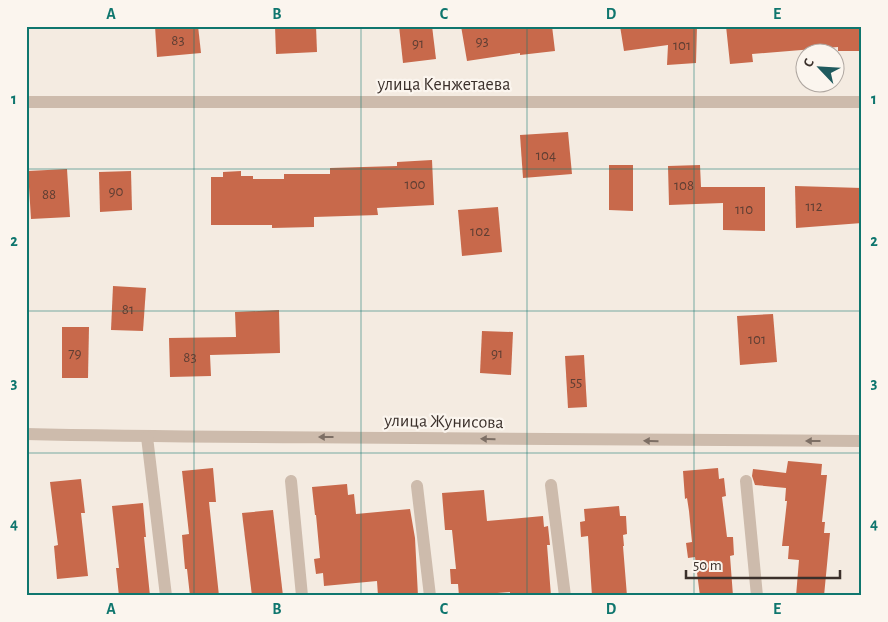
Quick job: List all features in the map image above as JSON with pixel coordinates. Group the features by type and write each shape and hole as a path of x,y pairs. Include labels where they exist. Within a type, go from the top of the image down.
{"street":[{"name":"улица Кенжетаева","path":"26,102 862,102"},
{"name":"улица Жунисова","path":"26,434 147,437 862,441"},
{"path":"147,437 166,596"},
{"path":"291,481 302,596"},
{"path":"746,481 757,596"},
{"path":"551,485 565,596"},
{"path":"417,486 430,596"}],"building":[{"path":"155,26 198,26 201,53 157,57"},
{"path":"275,26 316,26 317,52 276,54"},
{"path":"399,26 432,26 436,59 403,63"},
{"path":"461,26 552,26 555,51 520,55 520,53 467,61"},
{"path":"620,26 697,26 696,63 667,65 668,45 624,51"},
{"path":"726,26 862,26 862,51 846,51 846,42 796,42 796,50 752,54 753,62 730,64"},
{"path":"568,132 572,174 523,178 520,135"},
{"path":"432,160 434,205 377,208 378,215 314,217 314,227 272,228 272,225 211,225 211,177 223,177 223,172 241,171 241,176 253,176 253,179 284,179 284,174 330,174 330,168 397,166 397,162"},
{"path":"609,165 633,165 633,211 609,210"},
{"path":"700,165 701,187 765,187 765,231 723,230 723,203 669,205 668,166"},
{"path":"67,169 70,217 31,219 28,171"},
{"path":"131,171 132,210 100,212 99,172"},
{"path":"795,186 862,188 862,223 796,228"},
{"path":"498,207 502,252 462,256 458,210"},
{"path":"113,286 146,288 143,331 111,330"},
{"path":"279,310 280,353 210,355 211,376 170,377 169,338 236,337 235,312"},
{"path":"773,314 777,362 740,365 737,316"},
{"path":"62,327 89,327 88,378 62,378"},
{"path":"482,331 513,332 511,375 480,373"},
{"path":"584,355 587,407 568,408 565,356"},
{"path":"788,461 822,464 821,475 827,475 822,522 825,522 824,533 830,533 824,596 796,596 799,560 788,559 789,546 782,546 787,501 785,501 786,488 755,485 752,476 753,469 786,473"},
{"path":"213,468 216,502 209,502 219,596 190,596 182,535 189,534 182,471"},
{"path":"718,468 719,479 724,478 726,496 722,497 727,537 733,537 734,555 730,556 733,596 700,596 695,557 688,558 686,543 692,542 687,498 685,499 683,471"},
{"path":"81,479 85,513 81,513 88,576 57,579 54,546 58,545 50,482"},
{"path":"347,484 348,495 354,494 356,514 410,509 415,538 418,596 378,596 377,581 324,586 323,573 316,574 314,559 320,558 312,487"},
{"path":"484,490 487,521 543,516 544,527 548,526 550,545 547,545 551,596 510,596 510,592 459,596 458,584 451,584 450,569 456,569 452,530 445,530 442,493"},
{"path":"143,503 146,537 144,537 150,596 119,596 116,568 119,568 112,506"},
{"path":"619,506 620,516 626,516 627,534 623,535 623,546 627,596 592,596 588,536 581,537 580,522 585,521 584,509"},
{"path":"273,510 283,596 252,596 242,513"}]}
